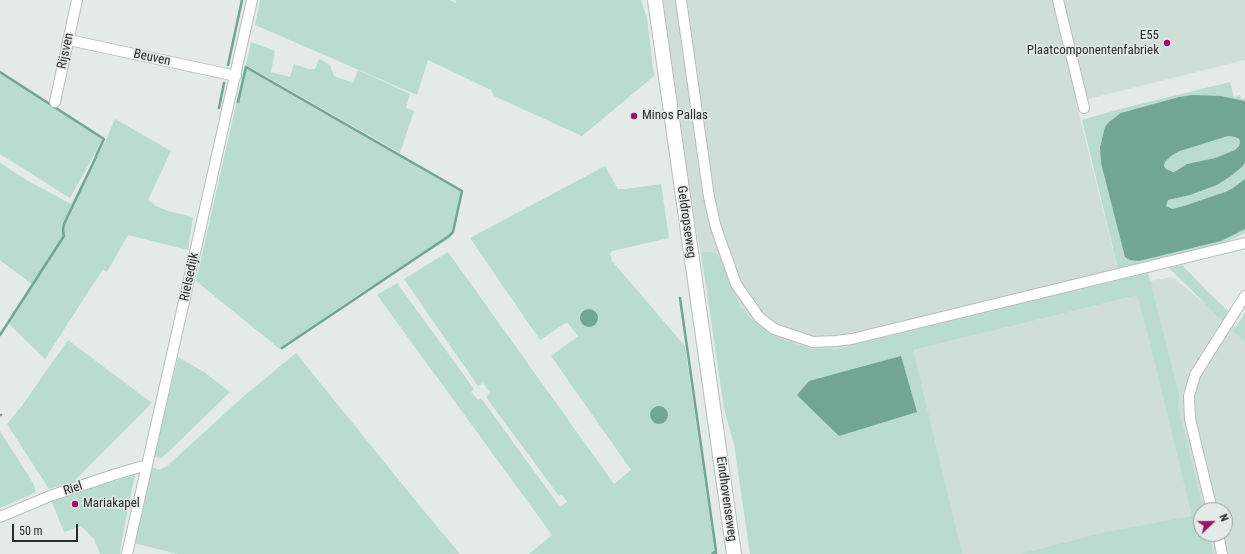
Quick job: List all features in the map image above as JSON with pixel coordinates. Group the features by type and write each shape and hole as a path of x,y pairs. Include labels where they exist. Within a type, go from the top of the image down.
{"main road":[{"name":"Geldropseweg","path":"655,0 669,127 718,444"},
{"name":"Eindhovenseweg","path":"718,444 734,554"}],"street":[{"name":"Rijsven","path":"55,102 77,0"},
{"name":"Rielsedijk","path":"127,554 252,0"},
{"path":"681,0 709,198 715,224 736,284 759,318 774,329 813,342 852,339 1245,243"},
{"path":"1058,0 1084,108"},
{"name":"Beuven","path":"69,40 236,76"},
{"path":"1210,502 1190,419 1189,396 1195,375 1245,296"},
{"name":"Riel","path":"0,517 50,496 116,474 147,466"},
{"path":"1220,542 1222,554"}],"shaded area":[{"path":"260,0 449,0 456,3 456,0 641,0 647,18 654,76 582,136 494,96 491,90 428,60 417,95 255,25"},
{"path":"662,0 1245,0 1245,60 1076,102 1122,286 1172,277 1245,335 1245,554 753,554 731,413 680,146"},
{"path":"251,42 275,51 271,72 290,77 294,64 308,69 315,69 319,59 330,65 334,76 353,83 358,70 410,94 406,108 414,111 400,153 246,65"},
{"path":"245,65 463,191 450,238 347,302 281,350 196,281"},
{"path":"0,73 103,139 70,198 0,154"},
{"path":"1230,82 1234,97 1240,95 1241,99 1245,98 1245,101 1221,96 1105,127 1100,147 1101,163 1109,190 1139,261 1221,241 1245,229 1245,233 1221,244 1118,269 1082,120 1120,109"},
{"path":"1193,95 1221,96 1245,101 1245,163 1231,176 1217,185 1190,195 1168,200 1166,206 1172,209 1225,192 1245,179 1245,229 1221,241 1139,261 1130,260 1125,257 1101,163 1100,147 1105,127 1121,113 1179,97","holes":["1228,136 1239,139 1240,142 1239,146 1235,150 1215,158 1187,164 1173,172 1166,169 1164,166 1165,162 1171,156 1180,151"]},
{"path":"115,119 171,151 148,200 156,206 168,211 193,217 188,250 128,235 107,272 103,269 45,359 8,323 33,285 0,260 0,163 28,181 71,204 106,140"},
{"path":"1228,136 1235,137 1240,142 1239,146 1235,150 1215,158 1187,164 1173,172 1166,169 1164,166 1165,162 1171,156 1180,151"},
{"path":"1245,163 1245,179 1233,188 1212,197 1178,208 1172,209 1166,206 1168,200 1190,195 1217,185 1231,176"},
{"path":"605,166 618,189 661,184 669,238 612,251 610,254 612,261 685,346 715,554 529,554 552,535 377,295 397,283 474,389 471,392 478,400 481,398 560,507 567,502 562,495 559,496 486,397 490,393 483,383 478,386 404,279 448,252 614,484 631,470 551,356 578,336 567,322 540,340 470,238","holes":["665,408 668,414 667,420 653,422 650,417 652,411"]},
{"path":"701,252 711,252 720,258 740,307 750,318 770,334 811,349 837,349 1148,273 1179,394 1178,406 1201,502 1193,502 1193,542 1210,542 1213,554 1020,554 1106,532 1192,516 1137,295 913,350 962,554 750,554 734,444 724,409"},
{"path":"1182,265 1230,313 1224,322 1169,268"},
{"path":"589,309 595,312 598,318 595,324 589,327 583,324 580,318 583,312"},
{"path":"1245,313 1245,341 1233,331"},
{"path":"68,340 152,403 73,482 49,489 7,424 21,407"},
{"path":"296,353 460,554 178,554 133,543 152,467 160,470 167,466 244,396"},
{"path":"901,356 917,412 839,436 797,395 809,381"},
{"path":"178,357 204,372 230,392 162,458 160,458 154,455"},
{"path":"659,406 665,409 668,415 665,421 659,424 653,421 650,415 653,409"},
{"path":"0,431 33,483 36,492 0,508"},
{"path":"135,475 120,554 100,554 94,539 81,526 64,532 51,500"}],"waterway":[{"path":"228,65 242,0"},
{"path":"238,102 246,67 462,191 453,232 449,236 282,348"},
{"path":"0,72 104,139 96,156"},
{"path":"219,108 224,83"},
{"path":"0,335 64,236 64,224 96,157"},
{"path":"680,298 716,551"},
{"path":"712,554 716,551 716,554"}],"place":[{"name":"E55 Plaatcomponentenfabriek","path":"1167,43"},
{"name":"Minos Pallas","path":"634,116"},
{"name":"Mariakapel","path":"75,504"}]}
